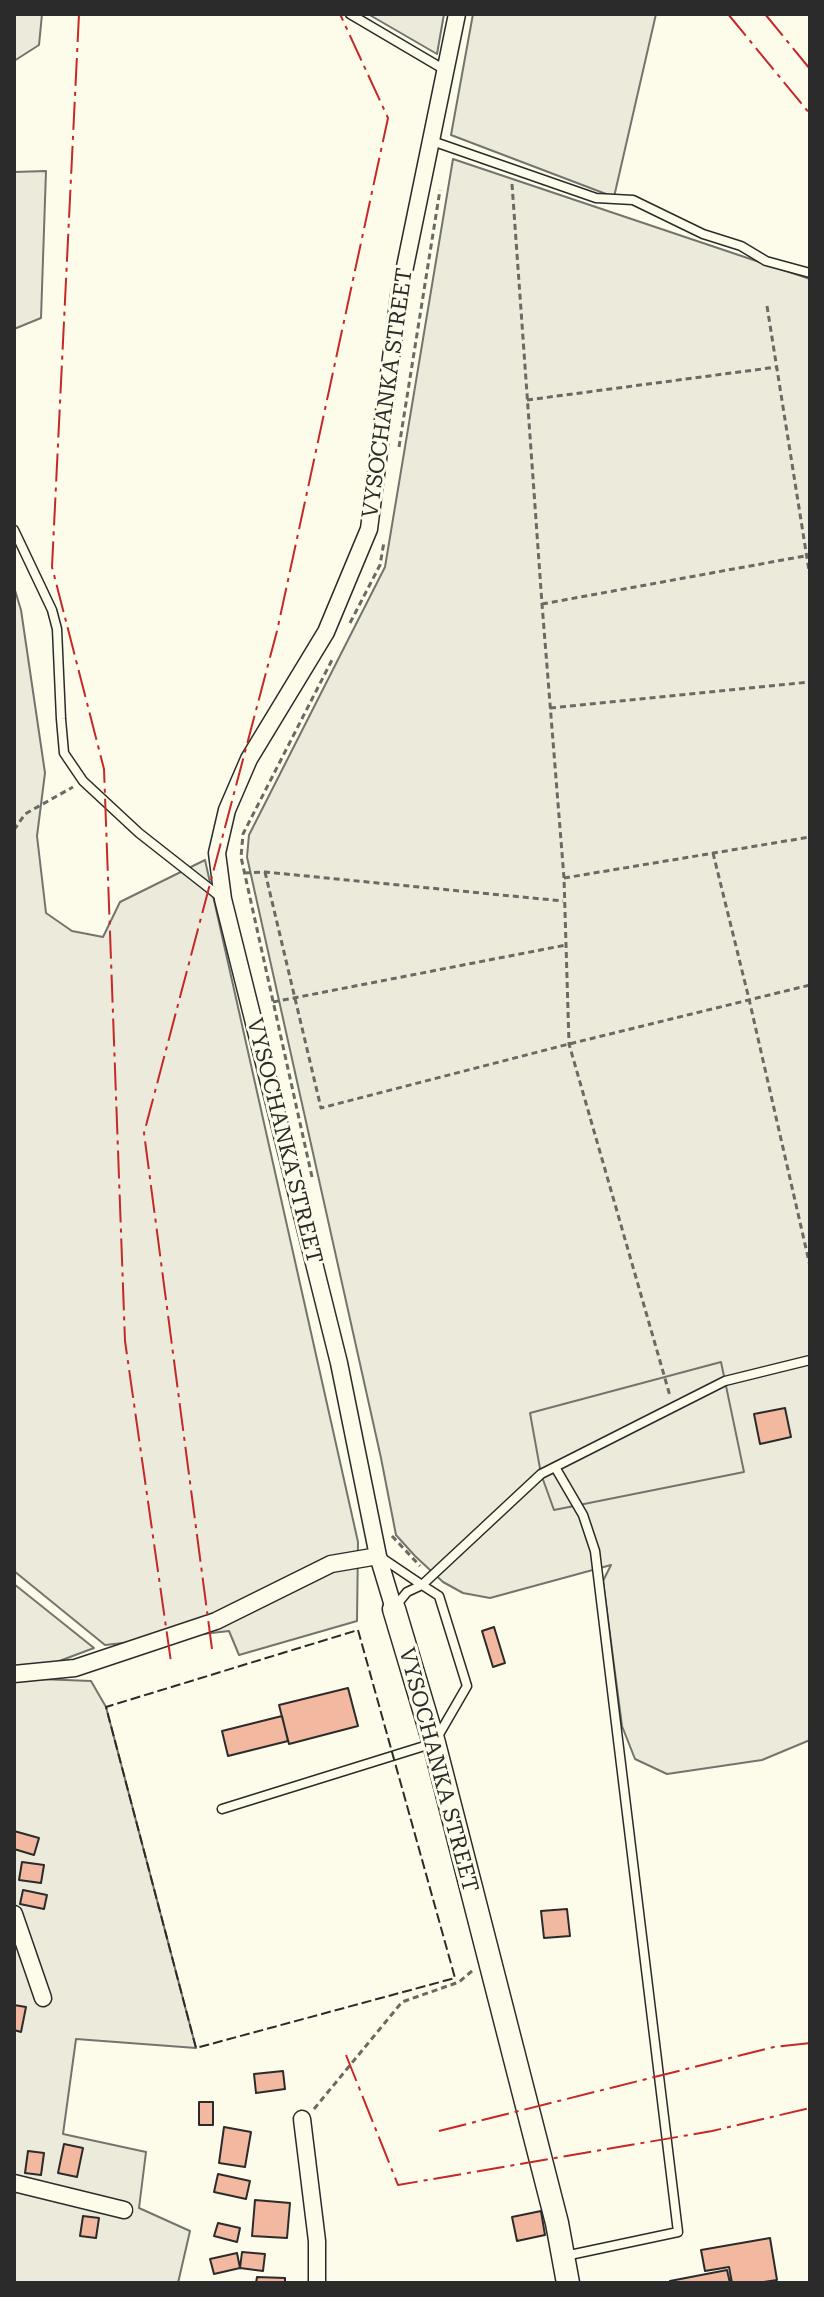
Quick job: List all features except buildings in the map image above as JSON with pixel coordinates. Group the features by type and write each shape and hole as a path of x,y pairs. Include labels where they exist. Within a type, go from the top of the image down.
{"street":[{"name":"VYSOCHANKA STREET","path":"457,14 446,71 440,143 399,296 369,529 326,632 249,759 227,810 217,853 223,899 339,1363 378,1556 434,1743 557,2223 568,2283"},
{"path":"14,1674 75,1668 216,1621 331,1564 378,1556"},
{"path":"14,1914 43,1998"},
{"path":"302,2119 317,2241 317,2283"},
{"path":"14,2183 124,2210"}],"lane":[{"path":"350,14 446,71"},
{"path":"440,143 596,198 633,200 703,234 741,246 766,261 810,273"},
{"path":"14,530 52,610 57,629 64,753 83,781 139,833 223,899"},
{"path":"394,1609 407,1592 422,1585 541,1474 725,1381 810,1360"},
{"path":"555,1467 583,1515 595,1551 678,2232 563,2256"},
{"path":"222,1809 434,1743 467,1686 439,1596 378,1556"}],"path":[{"path":"397,456 440,143"},
{"path":"510,168 564,878 569,1044 673,1408"},
{"path":"767,306 810,577"},
{"path":"527,400 777,367"},
{"path":"351,622 380,565 385,534"},
{"path":"542,604 808,555"},
{"path":"314,1185 241,857 243,834 337,650"},
{"path":"550,708 810,682"},
{"path":"14,830 25,814 83,781"},
{"path":"564,878 810,837"},
{"path":"713,853 810,1266"},
{"path":"244,873 265,872 565,901"},
{"path":"265,872 321,1108 810,985"},
{"path":"273,1002 566,945"},
{"path":"392,1536 431,1576"},
{"path":"302,2119 320,2104 402,2002 459,1982 488,1959"}],"shaded area":[{"path":"14,14 42,14 39,45 14,61"},
{"path":"368,14 444,14 437,54"},
{"path":"473,14 656,14 614,197 451,135"},
{"path":"453,159 810,279 810,1740 762,1760 667,1774 635,1759 622,1726 603,1581 611,1565 490,1598 463,1593 443,1582 396,1535 247,857 249,835 385,567"},
{"path":"46,171 41,318 14,329 14,172"},
{"path":"14,587 21,610 45,773 37,836 46,913 72,931 103,937 120,902 205,860 358,1542 357,1621 239,1655 229,1631 105,1645 14,1571"},
{"path":"721,1362 744,1472 554,1510 541,1474 530,1413"},
{"path":"14,1584 94,1648 46,1666 14,1669"},
{"path":"14,1678 91,1681 106,1707 196,2048 76,2039 63,2134 146,2152 139,2208 190,2231 178,2283 14,2283"}],"fence":[{"path":"358,1630 455,1978 196,2048 106,1707 358,1630"}],"power":[{"path":"79,14 52,567 104,769 125,1341 171,1662"},
{"path":"212,1649 144,1133 277,631 388,118 340,14"},
{"path":"728,14 810,114"},
{"path":"765,14 810,69"},
{"path":"439,2131 774,2047 810,2043"},
{"path":"346,2055 398,2185 712,2131 810,2108"}]}
